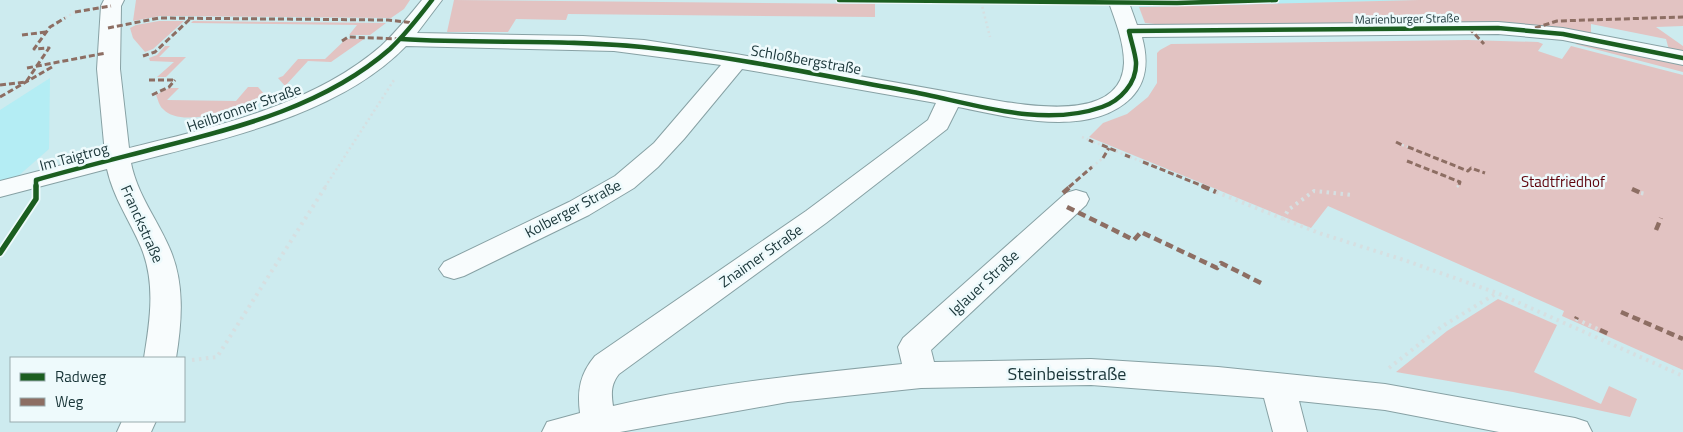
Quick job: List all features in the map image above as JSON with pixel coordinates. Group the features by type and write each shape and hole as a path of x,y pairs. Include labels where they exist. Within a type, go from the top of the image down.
{"street":[{"name":"Franckstraße","path":"114,0 111,6 106,53 119,158 122,179 139,220 156,251 162,274 166,318 160,357"},
{"name":"Heilbronner Straße","path":"119,158 236,126 290,108 354,75 411,39 432,0"},
{"name":"Schloßbergstraße","path":"411,39 581,43 634,47 736,61 1042,114 1075,114 1116,100 1125,91 1135,75 1136,62 1118,0"},
{"name":"Marienburger Straße","path":"1127,26 1506,29 1539,31 1597,40 1683,58"},
{"name":"Kolberger Straße","path":"454,268 579,209 609,193 634,175 656,156 674,136 736,61"},
{"name":"Znaimer Straße","path":"598,422 594,386 597,375 606,365 816,217 938,124 950,98"},
{"name":"Im Taigtrog","path":"0,188 119,158"},
{"name":"Iglauer Straße","path":"921,375 914,347 1076,199"},
{"name":"Steinbeisstraße","path":"559,432 598,422 788,389 921,375 1092,372 1218,380 1385,397 1575,432"},
{"path":"1278,386 1290,432"}],"path":[{"path":"981,2 990,37"},
{"path":"65,18 76,12"},
{"path":"192,360 217,358 411,39"},
{"path":"1082,137 1102,145"},
{"path":"1402,144 1408,147"},
{"path":"1116,151 1125,155"},
{"path":"1130,157 1142,162"},
{"path":"1092,167 1102,158"},
{"path":"1283,220 1288,210 1314,191 1352,195"},
{"path":"1216,192 1283,220 1498,293 1683,376"},
{"path":"1385,397 1380,374 1441,327 1498,293"},
{"path":"1576,319 1600,330"}],"shaded area":[{"path":"1136,0 1419,0 1139,7"},
{"path":"50,78 49,149 16,178 0,180 0,110"}],"green space":[{"path":"136,0 410,0 404,9 391,18 160,16 133,21"},
{"path":"454,0 875,4 875,17 568,14 566,20 516,19 508,32 447,32"},
{"path":"1419,0 1683,0 1683,26 1656,27 1683,46 1683,53 1669,50 1666,39 1591,24 1591,34 1492,23 1462,22 1165,25 1145,23 1139,7"},
{"path":"159,21 184,21 153,49 145,52 133,38 130,28 136,25"},
{"path":"193,21 386,23 370,35 349,35 357,25 191,23"},
{"path":"346,39 364,39 331,62 308,61 285,86 278,78 283,76 298,59 325,59"},
{"name":"Stadtfriedhof","path":"1468,40 1538,42 1543,44 1538,51 1562,59 1571,46 1683,75 1683,370 1562,316 1564,311 1328,206 1311,228 1089,137 1103,123 1127,114 1148,97 1157,83 1157,53 1171,44"},
{"path":"1578,43 1683,64 1683,72 1575,44"},
{"path":"165,46 170,46 159,57 186,57 166,77 157,77 174,62 150,61 149,58 157,55"},
{"path":"248,87 258,87 265,95 228,110 198,117 185,118 172,115 162,108 156,95 169,88 179,88 167,100 236,101"},
{"path":"1498,299 1557,325 1534,372 1601,404 1609,386 1637,399 1630,417 1513,392 1396,372 1447,331"}],"marked path":[{"path":"75,12 111,6"},
{"path":"1535,28 1557,21 1683,17"},
{"path":"0,85 26,82 49,48 34,49 50,27 65,18"},
{"path":"108,28 159,18 388,20 414,23"},
{"path":"143,56 155,52 191,18"},
{"path":"1469,28 1484,44"},
{"path":"22,35 46,32"},
{"path":"342,41 348,37 401,39"},
{"path":"27,68 106,53"},
{"path":"0,97 52,67"},
{"path":"149,80 175,80"},
{"path":"152,95 169,87 175,80"},
{"path":"1089,140 1093,142"},
{"path":"1396,142 1402,145"},
{"path":"1102,145 1116,151"},
{"path":"1408,147 1468,171 1471,168 1485,173"},
{"path":"1103,158 1109,148"},
{"path":"1125,155 1130,157"},
{"path":"1407,161 1460,182 1459,185"},
{"path":"1143,162 1216,192"},
{"path":"1063,193 1092,167"},
{"path":"1632,189 1641,193"},
{"path":"1067,207 1134,240 1141,232 1217,268 1221,263 1261,283"},
{"path":"1656,230 1661,218"},
{"path":"1621,312 1683,339"},
{"path":"1600,330 1611,335"}],"cycle path":[{"path":"0,253 36,199 36,180 222,131 278,113 305,101 357,73 389,50 432,0"},
{"path":"839,0 1177,3 1276,0"},
{"path":"401,39 461,42 582,43 677,51 783,68 1013,112 1059,115 1081,113 1102,107 1115,100 1126,90 1131,84 1136,70 1129,31 1498,28 1563,34 1683,58"}]}
